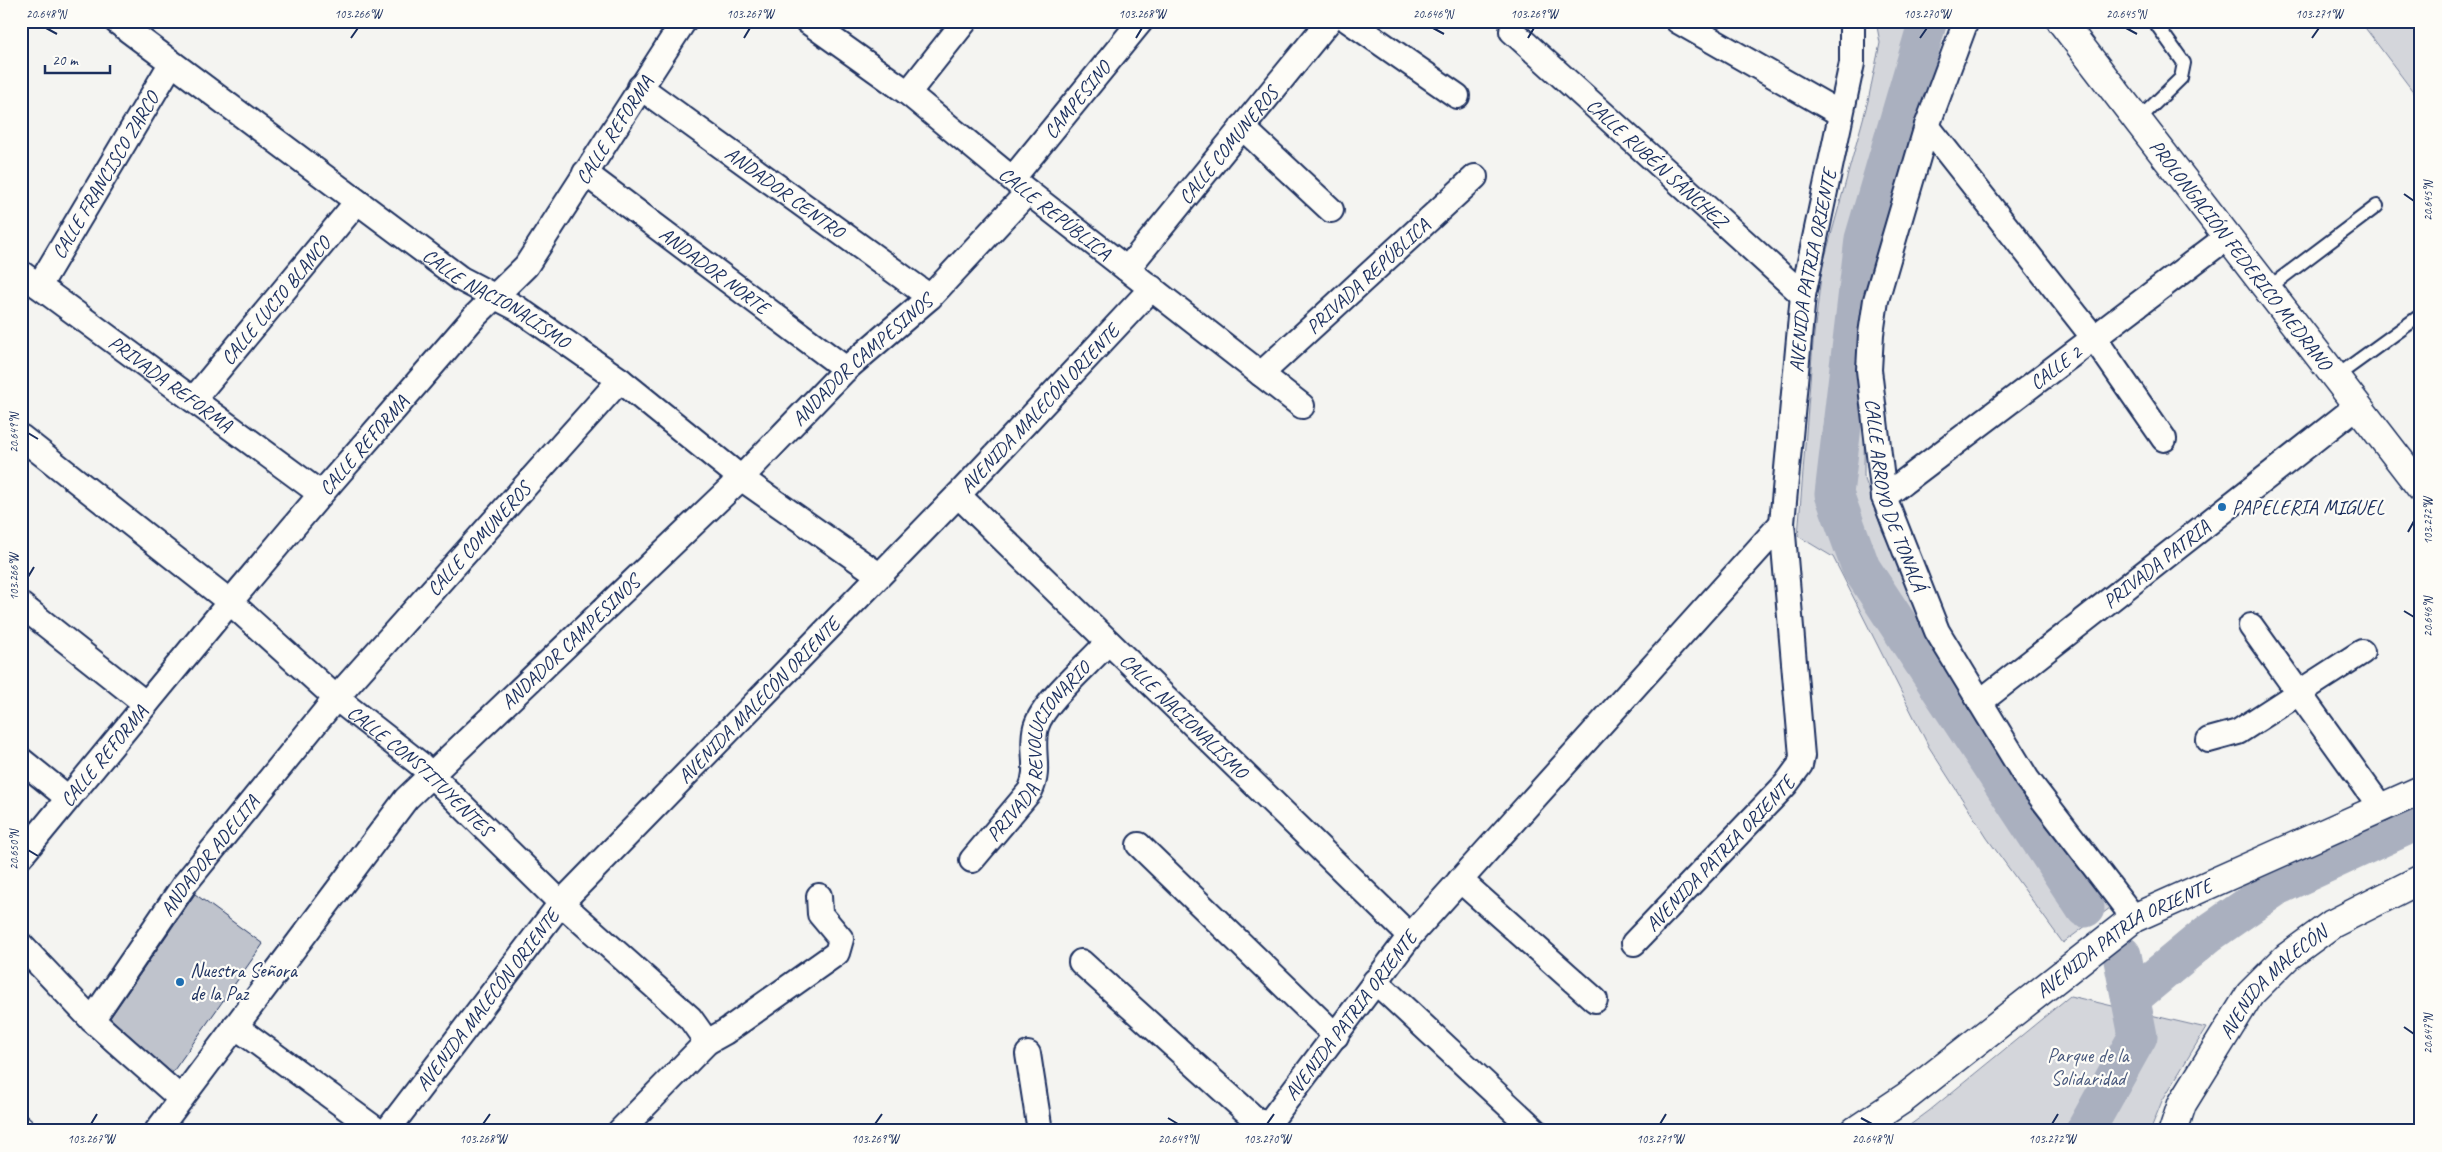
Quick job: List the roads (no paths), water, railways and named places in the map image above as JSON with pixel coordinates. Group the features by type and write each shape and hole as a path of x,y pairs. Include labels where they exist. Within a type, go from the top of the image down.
{"street":[{"name":"CALLE NACIONALISMO","path":"116,21 461,279 517,308 620,380 741,478 879,575"},
{"name":"CALLE REFORMA","path":"21,856 321,494 468,323 526,266 684,21"},
{"name":"CALLE REPÚBLICA","path":"807,21 908,93 1020,185 1302,406"},
{"path":"908,93 965,21"},
{"name":"CAMPESINO","path":"1020,185 1141,21"},
{"name":"CALLE COMUNEROS","path":"1127,269 1329,21"},
{"path":"1349,21 1457,96"},
{"path":"1678,21 1841,114"},
{"name":"AVENIDA PATRIA ORIENTE","path":"1634,943 1786,784 1800,765 1802,747 1782,523 1804,295 1852,63 1852,21"},
{"name":"CALLE ARROYO DE TONALÁ","path":"1966,21 1927,126 1886,264 1871,334 1869,370 1884,497 1937,631 2027,779 2134,918"},
{"name":"PROLONGACIÓN FEDERICO MEDRANO","path":"2061,21 2228,237 2356,407 2421,488"},
{"name":"CALLE RUBÉN SÁNCHEZ","path":"1512,31 1804,295"},
{"name":"CALLE FRANCISCO ZARCO","path":"30,279 172,64"},
{"name":"ANDADOR CENTRO","path":"640,87 930,297"},
{"path":"1927,126 2094,338 2164,439"},
{"path":"1242,127 1331,210"},
{"name":"ANDADOR NORTE","path":"585,173 846,369"},
{"name":"PRIVADA REPÚBLICA","path":"1261,374 1475,177"},
{"name":"ANDADOR CAMPESINOS","path":"157,1131 406,799 741,478 846,369 930,297 1020,185"},
{"name":"CALLE LUCIO BLANCO","path":"193,400 357,202"},
{"name":"CALLE 2","path":"1884,497 2228,237"},
{"name":"PRIVADA REFORMA","path":"30,279 321,494"},
{"name":"AVENIDA MALECÓN ORIENTE","path":"387,1131 561,902 958,495 1152,288"},
{"name":"CALLE COMUNEROS","path":"336,698 620,380"},
{"name":"PRIVADA PATRIA","path":"1980,702 2356,407"},
{"name":"CALLE CONSTITUYENTES","path":"21,438 230,602 336,698 432,775 561,902 690,1018 708,1042"},
{"name":"CALLE NACIONALISMO","path":"958,495 1410,936"},
{"name":"AVENIDA PATRIA ORIENTE","path":"1264,1130 1410,936 1782,523"},
{"path":"21,605 146,704"},
{"path":"2251,626 2382,809"},
{"name":"PRIVADA REVOLUCIONARIO","path":"972,860 1030,791 1035,780 1036,727 1040,719 1051,703 1108,642"},
{"path":"2209,740 2238,732 2362,652"},
{"name":"ANDADOR ADELITA","path":"92,1020 184,886 336,698"},
{"path":"21,760 68,798"},
{"name":"AVENIDA PATRIA ORIENTE","path":"1855,1131 1906,1097 2134,918 2421,790"},
{"path":"1139,845 1336,1036"},
{"name":"AVENIDA MALECÓN","path":"2179,1128 2182,1104 2250,994 2287,957 2332,924 2421,879"},
{"path":"1460,880 1595,1000"},
{"path":"620,1131 708,1042 836,953 841,940 820,914 819,896"},
{"path":"21,945 92,1020 180,1098"},
{"path":"1081,962 1264,1130"},
{"path":"1375,981 1536,1131"},
{"path":"235,1026 378,1131"},
{"path":"1028,1054 1040,1131"},
{"path":"21,1128 24,1131"}],"lane":[{"path":"2138,120 2182,78 2184,63 2154,21"},
{"path":"2267,289 2377,206"},
{"path":"2334,378 2421,315"}],"waterway":[{"path":"1928,21 1864,239 1834,494 1861,568 2085,908"},
{"path":"2131,998 2208,934 2277,886 2421,819"},
{"path":"2085,1131 2138,1036 2122,955"}],"place":[{"name":"PAPELERIA MIGUEL","path":"2222,507"},
{"name":"Nuestra Señora de la Paz","path":"180,982"}],"park label":[{"name":"Parque de la Solidaridad","path":"2088,1066"}]}
